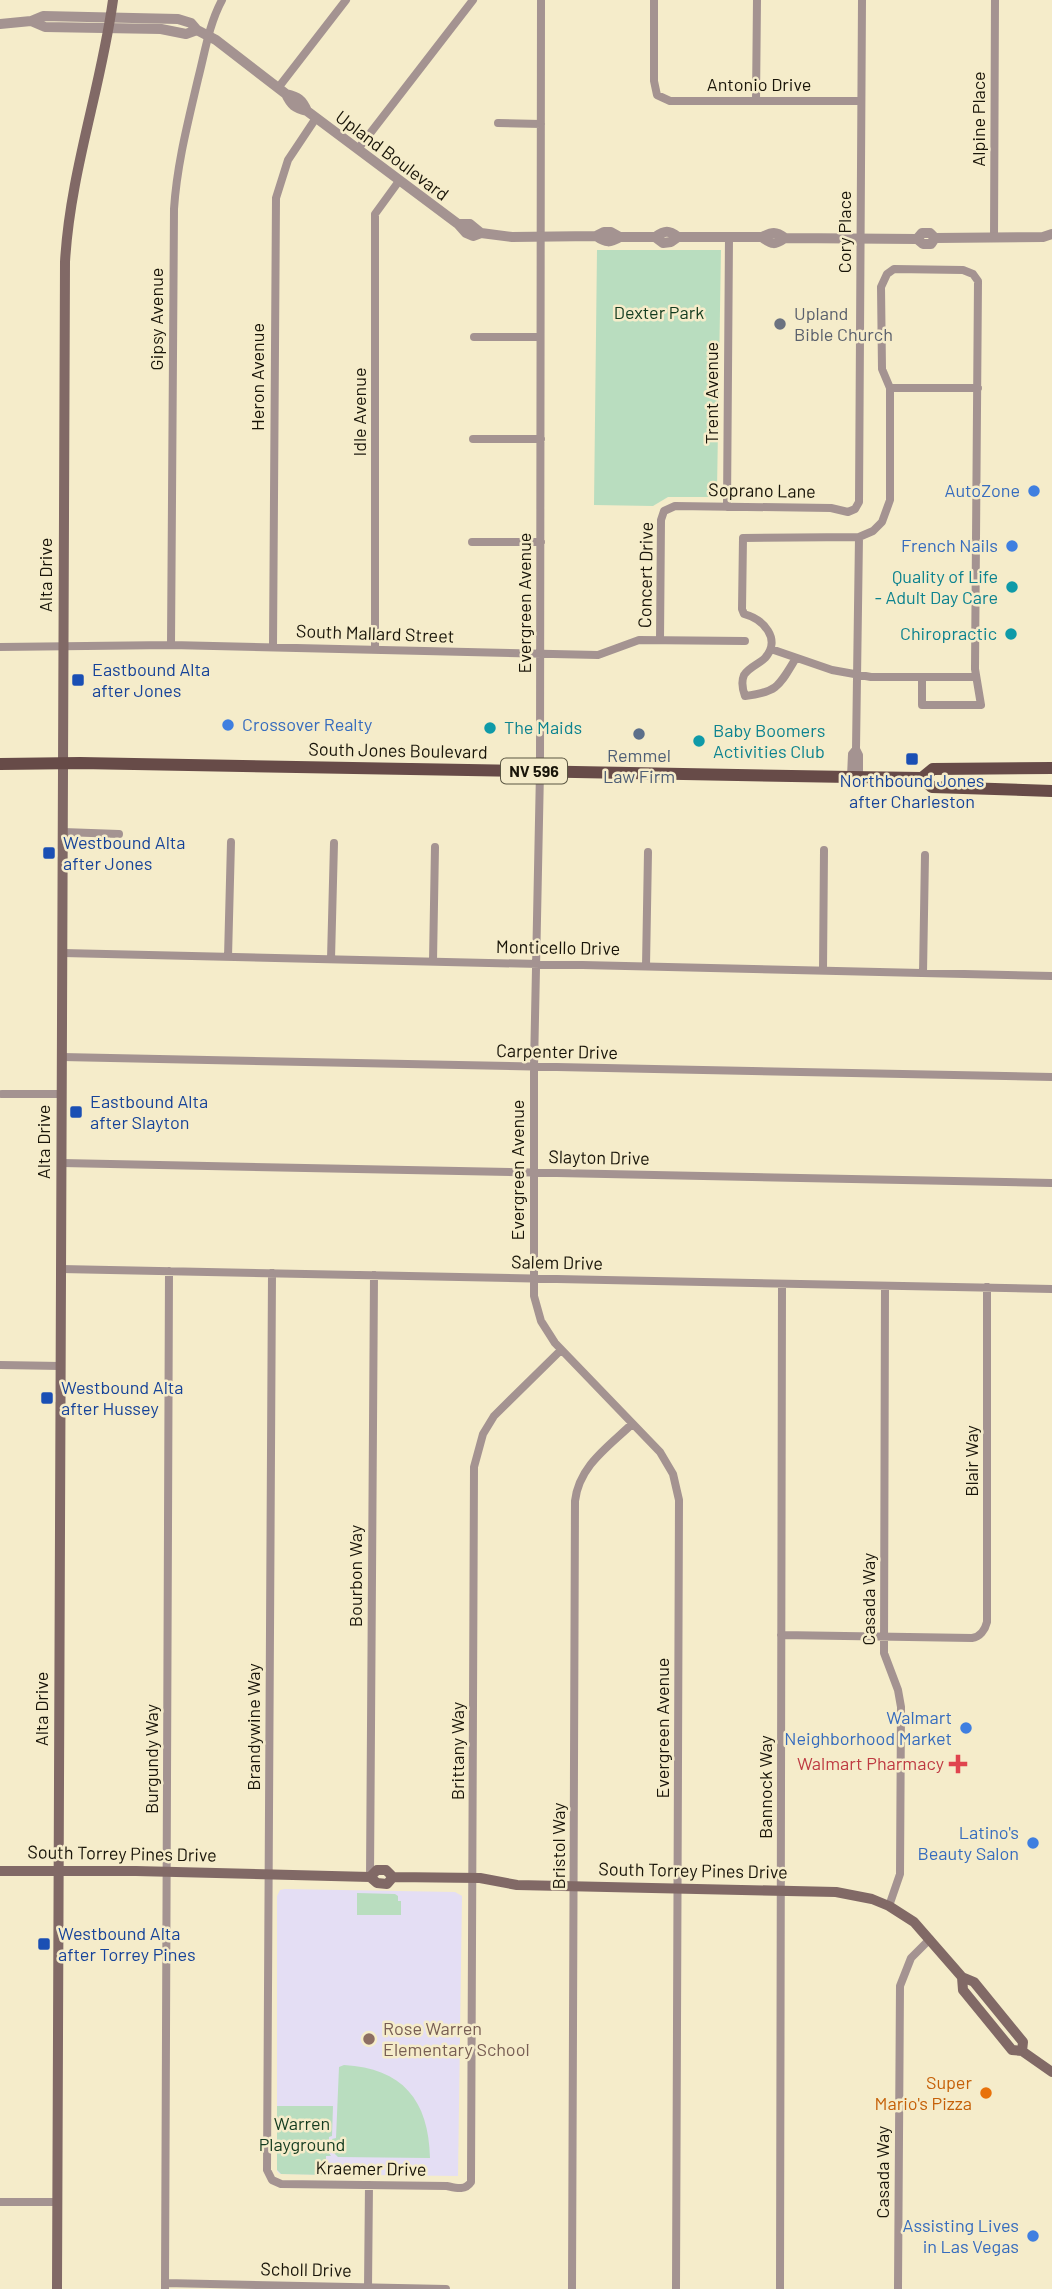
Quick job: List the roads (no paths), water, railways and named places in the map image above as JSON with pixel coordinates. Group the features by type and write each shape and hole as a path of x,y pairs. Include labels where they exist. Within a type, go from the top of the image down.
{"main road":[{"name":"Alta Drive","path":"57,2289 67,231 113,0"},
{"name":"South Jones Boulevard","path":"0,764 63,762 922,778 933,769 1052,768"},
{"name":"South Jones Boulevard","path":"922,778 932,787 1052,791"},
{"name":"South Torrey Pines Drive","path":"0,1871 370,1877 377,1870 386,1870 393,1877 473,1877 517,1885 853,1894 889,1906 914,1922 962,1977 974,1982 1023,2042 1022,2052"},
{"name":"South Torrey Pines Drive","path":"962,1977 963,1990 1012,2050 1022,2052 1052,2072"},
{"path":"970,2000 1000,2026 1011,2027"}],"street":[{"name":"Gipsy Avenue","path":"171,645 174,209 179,162 208,35 222,0"},
{"path":"282,91 346,0"},
{"path":"358,149 473,0"},
{"name":"Evergreen Avenue","path":"541,0 541,654 534,1067 534,1296 541,1321 561,1350 660,1452 673,1474 679,1500 676,2289"},
{"name":"Antonio Drive","path":"654,0 653,82 657,95 670,101 861,101"},
{"path":"756,100 757,0"},
{"name":"Cory Place","path":"858,506 861,495 862,0"},
{"name":"Alpine Place","path":"994,237 995,0"},
{"name":"Upland Boulevard","path":"0,24 31,21 43,16 178,19 191,23 282,91 297,96 307,111 473,236 481,233 512,237 596,236 605,242 611,242 620,237 655,237 663,231 678,237 762,237 777,232 785,238 917,239 923,244 931,244 935,238 1049,238"},
{"name":"Upland Boulevard","path":"31,21 45,27 161,29 186,34 197,30"},
{"name":"Heron Avenue","path":"273,647 275,208 280,183 289,160 316,118"},
{"path":"498,123 541,124"},
{"name":"Idle Avenue","path":"375,650 376,214 399,181"},
{"name":"Trent Avenue","path":"727,507 729,237"},
{"path":"796,659 780,685 764,694 745,696 741,688 746,671 759,663 771,649 770,631 761,621 744,614 742,609 743,538 859,537 873,531 882,522 890,500 890,388 882,369 881,287 887,274 894,269 963,270 973,274 978,281 976,677 981,705 922,705 922,678"},
{"path":"474,337 540,337"},
{"path":"890,388 978,388"},
{"path":"473,439 541,439"},
{"name":"Soprano Lane","path":"664,511 675,506 831,508 848,512 858,506"},
{"name":"Concert Drive","path":"660,640 661,520 664,511"},
{"path":"855,777 852,754 856,748 859,537"},
{"path":"472,541 541,542"},
{"name":"South Mallard Street","path":"0,647 171,645 598,655 639,640 745,641"},
{"path":"771,649 796,659 871,677 976,677"},
{"path":"63,831 119,834"},
{"path":"228,957 231,842"},
{"path":"331,959 334,843"},
{"path":"433,961 435,847"},
{"path":"822,970 824,850"},
{"path":"646,966 649,852"},
{"path":"923,973 925,855"},
{"name":"Monticello Drive","path":"63,953 1052,976"},
{"name":"Carpenter Drive","path":"62,1057 1052,1077"},
{"path":"2,1094 62,1094"},
{"name":"Slayton Drive","path":"62,1163 1052,1183"},
{"name":"Salem Drive","path":"61,1269 1052,1289"},
{"name":"Burgundy Way","path":"165,2286 169,1271"},
{"name":"Brandywine Way","path":"272,1273 267,2170 272,2180"},
{"name":"Bourbon Way","path":"370,1877 374,1275"},
{"name":"Bannock Way","path":"780,2289 782,1284"},
{"name":"Casada Way","path":"885,1286 884,1637 886,1661 898,1690 901,1707 900,1874 889,1906"},
{"name":"Blair Way","path":"884,1637 972,1638 982,1633 987,1622 987,1287"},
{"name":"Brittany Way","path":"469,2185 472,2178 474,1467 483,1434 494,1416 561,1350"},
{"path":"0,1366 61,1366"},
{"name":"Bristol Way","path":"572,2289 576,1491 589,1465 632,1424"},
{"path":"781,1635 884,1637"},
{"name":"Casada Way","path":"898,2289 900,1986 911,1958 930,1939"},
{"name":"Kraemer Drive","path":"272,2180 281,2183 447,2186 459,2189 469,2185"},
{"path":"368,2288 369,2185"},
{"path":"0,2202 57,2202"},
{"name":"Scholl Drive","path":"165,2286 446,2289"}],"place":[{"name":"Upland Bible Church","path":"780,324"},
{"name":"AutoZone","path":"1034,491"},
{"name":"French Nails","path":"1012,546"},
{"name":"Quality of Life - Adult Day Care","path":"1012,587"},
{"name":"Chiropractic","path":"1011,634"},
{"name":"Eastbound Alta after Jones","path":"78,680"},
{"name":"Crossover Realty","path":"228,725"},
{"name":"The Maids","path":"490,728"},
{"name":"Remmel Law Firm","path":"639,734"},
{"name":"Baby Boomers Activities Club","path":"699,741"},
{"name":"Northbound Jones after Charleston","path":"912,759"},
{"name":"Westbound Alta after Jones","path":"49,853"},
{"name":"Eastbound Alta after Slayton","path":"76,1112"},
{"name":"Westbound Alta after Hussey","path":"47,1398"},
{"name":"Walmart Neighborhood Market","path":"966,1728"},
{"name":"Walmart Pharmacy","path":"958,1764"},
{"name":"Latino's Beauty Salon","path":"1033,1843"},
{"name":"Westbound Alta after Torrey Pines","path":"44,1944"},
{"name":"Rose Warren Elementary School","path":"369,2039"},
{"name":"Super Mario's Pizza","path":"986,2093"},
{"name":"Assisting Lives in Las Vegas","path":"1033,2236"}],"park label":[{"name":"Dexter Park","path":"659,313"},
{"name":"Warren Playground","path":"302,2134"}]}
